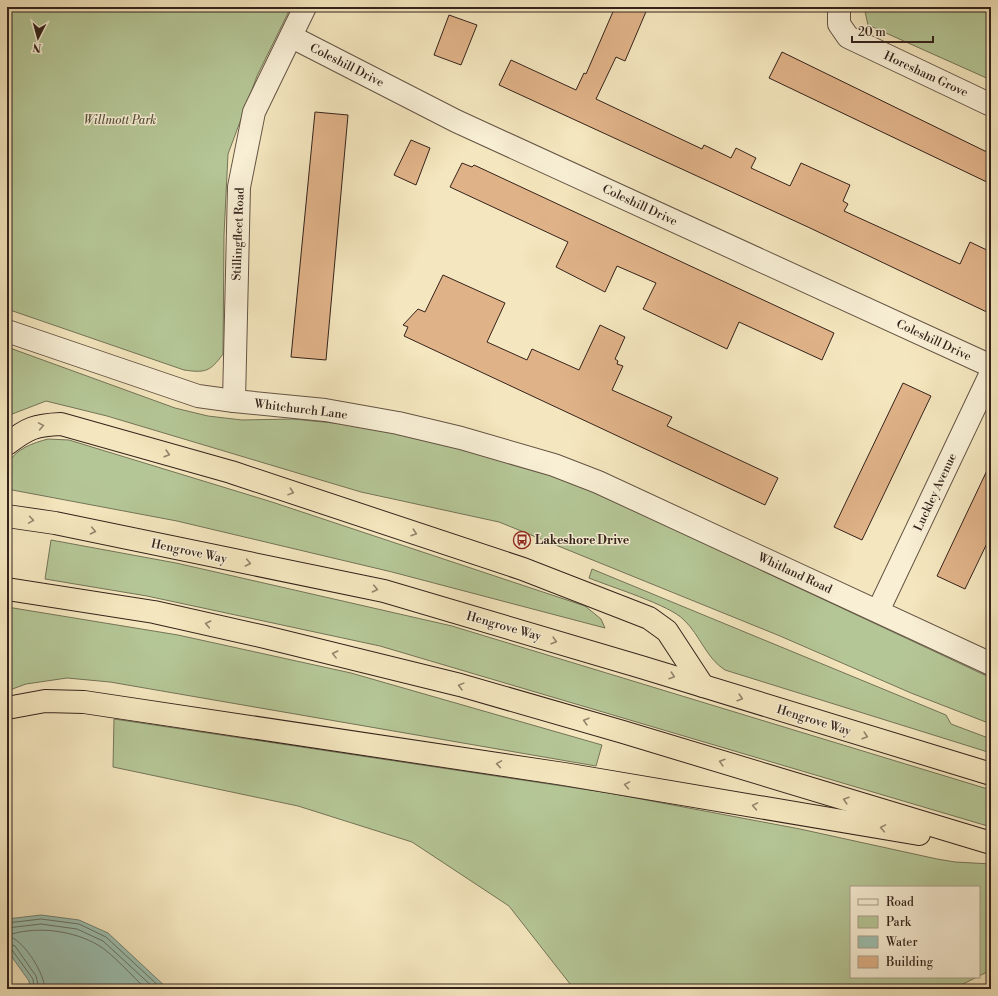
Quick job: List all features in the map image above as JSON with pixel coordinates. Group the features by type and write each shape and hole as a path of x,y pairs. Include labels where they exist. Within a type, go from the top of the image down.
{"highway":[{"path":"7,444 28,429 44,425 61,424 231,472 523,569 649,618 660,624 667,631 703,686"},
{"name":"Hengrove Way","path":"7,516 55,523 384,591 991,774"},
{"path":"7,589 169,616 280,640 460,685 623,732 991,844"},
{"path":"7,708 45,701 84,702 564,774 991,844"}],"street":[{"name":"Stillingfleet Road","path":"234,401 239,187 254,112 292,37 305,7"},
{"name":"Horesham Grove","path":"838,7 839,24 848,37 991,105"},
{"name":"Coleshill Drive","path":"292,37 456,120 991,366"},
{"name":"Whitchurch Lane","path":"7,331 198,396 325,410 398,423 461,438 554,465 598,482"},
{"name":"Luckley Avenue","path":"878,611 991,373"},
{"name":"Whitland Road","path":"598,482 991,664"}],"green space":[{"name":"Willmott Park","path":"7,7 291,7 257,76 228,154 224,235 223,354 210,368 202,371 184,370 7,309"},
{"path":"864,7 991,7 991,80 868,25"},
{"path":"7,347 175,408 208,416 242,420 293,419 365,426 470,447 554,473 991,678 991,724 911,693 780,636 499,522 361,492 107,416 46,401 7,416"},
{"path":"48,439 69,440 272,502 585,606 601,619 605,628 392,572 177,521 7,489 6,476 8,464 15,454 36,442"},
{"path":"51,540 176,563 452,626 991,790 991,827 380,646 147,596 45,579"},
{"path":"592,569 946,715 951,724 991,739 991,753 725,670 718,665 708,653 690,626 677,614 654,602 589,578"},
{"path":"7,607 178,635 351,673 602,745 596,766 110,682 67,678 26,684 7,691"},
{"path":"114,719 609,793 800,829 937,859 955,862 991,864 991,970 980,976 980,886 850,886 850,978 975,978 953,989 574,989 509,906 412,842 298,806 113,767"}],"water":[{"path":"41,915 79,920 108,933 168,989 30,989 29,981 7,950 7,919"}],"building":[{"path":"615,7 648,7 625,61 616,57 596,99 702,149 704,145 731,158 736,148 756,158 751,168 790,186 801,163 850,185 843,201 848,204 844,211 960,264 970,242 991,252 991,314 810,228 499,85 511,60 576,90 584,73 586,74"},
{"path":"449,15 477,25 461,65 434,55"},
{"path":"782,52 991,154 991,184 769,78"},
{"path":"315,112 348,115 326,360 291,357"},
{"path":"411,140 430,148 416,185 394,175"},
{"path":"462,163 472,167 474,165 834,333 822,360 739,322 727,349 643,309 656,283 617,266 605,292 556,267 568,242 450,187"},
{"path":"443,275 505,303 487,342 527,360 532,349 579,370 600,325 625,337 615,359 618,361 617,364 623,366 612,390 672,417 667,426 778,478 765,505 404,336 408,327 403,325 418,309 425,312"},
{"path":"903,383 931,396 862,540 834,527"},
{"path":"991,462 991,535 965,589 937,576"}],"place":[{"name":"Lakeshore Drive","path":"522,540"}]}
